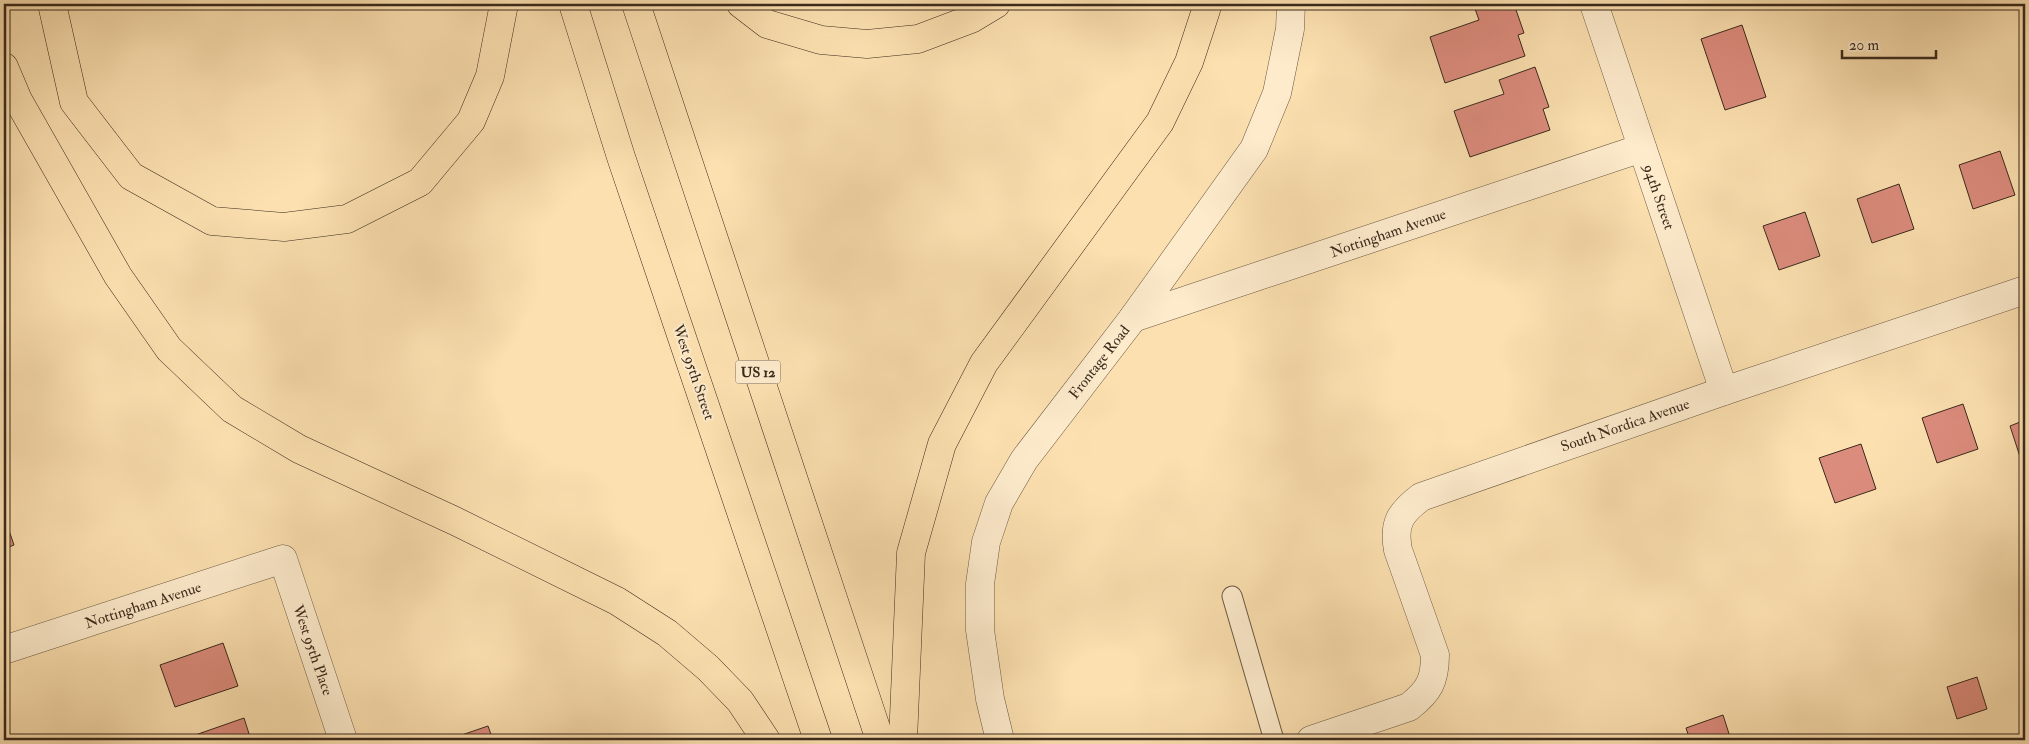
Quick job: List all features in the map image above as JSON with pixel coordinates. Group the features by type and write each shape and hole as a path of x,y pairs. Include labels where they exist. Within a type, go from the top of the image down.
{"main road":[{"path":"52,4 74,102 132,176 212,221 284,226 347,219 420,182 471,120 490,76 504,4"},
{"name":"West 95th Street","path":"573,4 625,166 818,740"},
{"name":"US 12","path":"636,4 880,740"},
{"path":"742,4 767,24 821,40 867,44 918,39 971,19 996,4"},
{"path":"903,740 911,553 942,444 984,364 1160,122 1189,62 1207,4"},
{"path":"4,67 18,100 118,276 169,349 232,410 299,450 455,521 617,601 668,633 708,668 740,701 766,740"}],"street":[{"name":"Frontage Road","path":"1000,740 990,699 980,630 980,584 986,542 999,504 1024,460 1133,318 1254,149 1277,93 1290,29 1291,4"},
{"name":"94th Street","path":"1594,4 1724,391"},
{"name":"Nottingham Avenue","path":"1133,318 1642,148"},
{"name":"South Nordica Avenue","path":"1311,740 1408,707 1420,698 1430,685 1435,672 1435,656 1398,550 1395,536 1397,524 1409,506 1421,497 1724,391 2025,290"},
{"name":"Nottingham Avenue","path":"4,650 283,560"},
{"name":"West 95th Place","path":"283,560 343,740"}],"lane":[{"path":"1232,596 1274,740"}],"building":[{"path":"1481,4 1514,4 1524,33 1518,35 1525,56 1445,83 1430,37 1479,20 1474,6"},
{"path":"1742,25 1766,97 1725,110 1701,39"},
{"path":"1535,67 1549,107 1543,109 1550,130 1470,157 1454,111 1504,94 1499,80"},
{"path":"2000,151 2015,195 1973,209 1959,165"},
{"path":"1899,184 1914,229 1872,243 1857,199"},
{"path":"1805,212 1820,256 1779,270 1763,226"},
{"path":"2025,389 2025,404 2021,391"},
{"path":"1963,404 1978,449 1937,463 1922,418"},
{"path":"2025,420 2025,465 2023,466 2010,426"},
{"path":"1861,444 1876,489 1835,503 1819,458"},
{"path":"4,516 14,545 4,549"},
{"path":"223,643 238,686 175,707 160,665"},
{"path":"1977,677 1987,709 1957,719 1947,687"},
{"path":"1723,715 1731,740 1690,740 1686,728"},
{"path":"244,718 251,740 181,740"},
{"path":"6,726 10,740 4,740 4,727"},
{"path":"488,726 493,740 453,740 453,738"},
{"path":"2025,736 2025,740 2011,740"}]}
